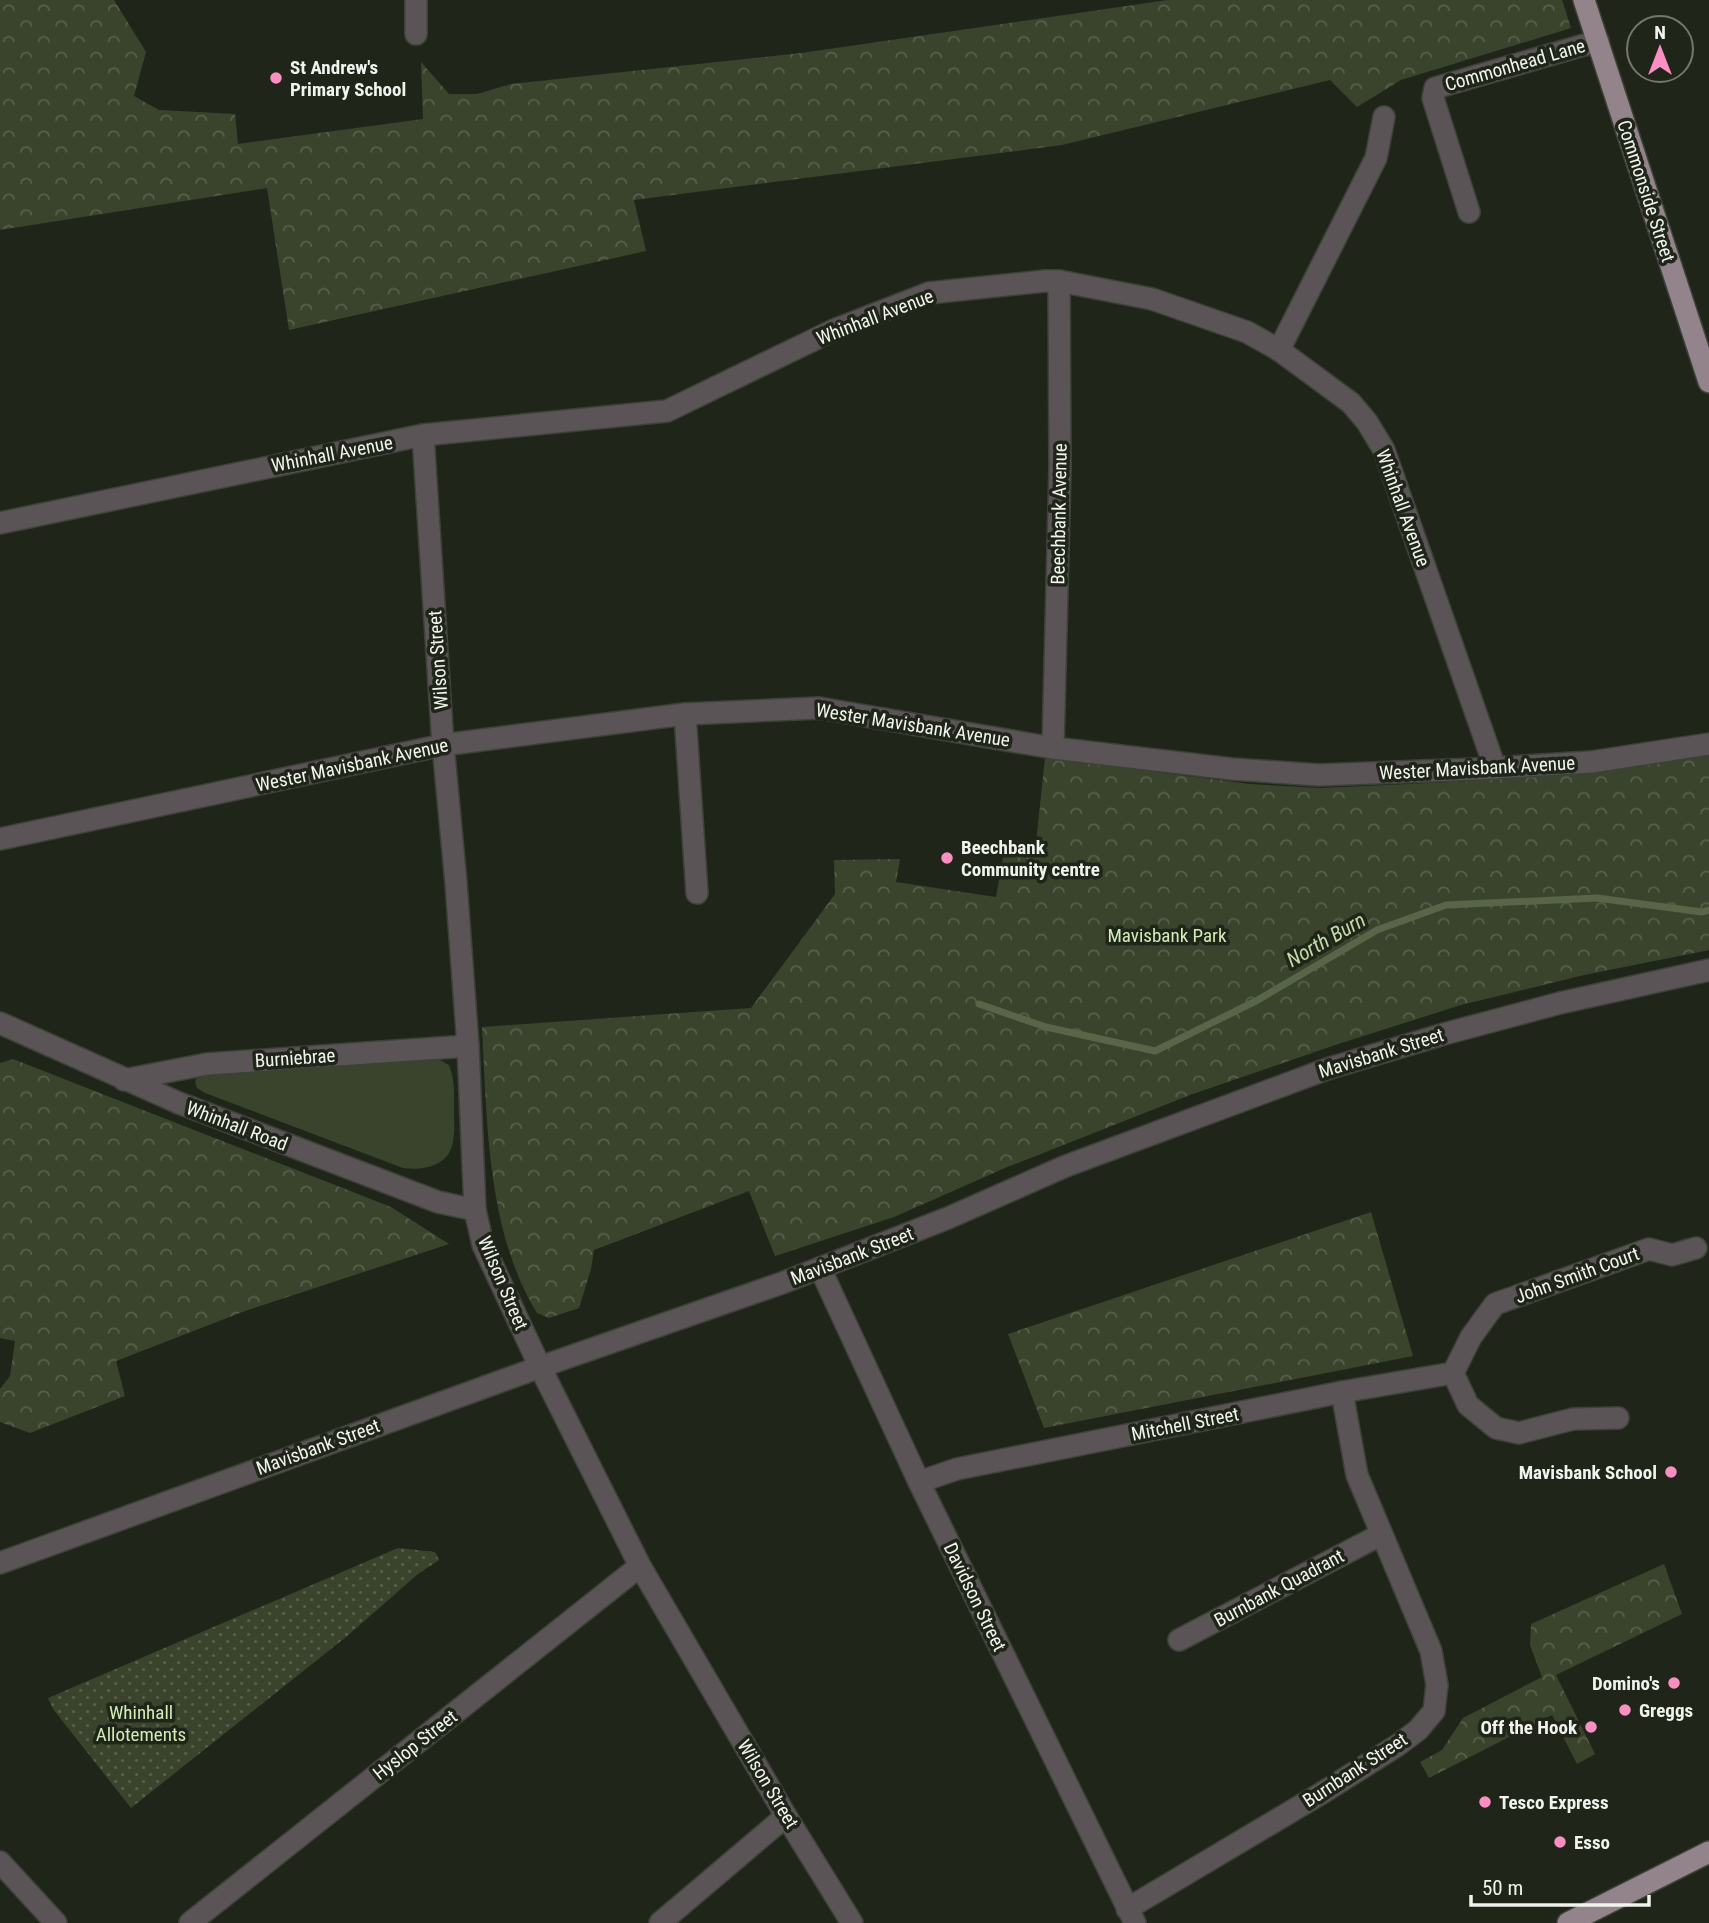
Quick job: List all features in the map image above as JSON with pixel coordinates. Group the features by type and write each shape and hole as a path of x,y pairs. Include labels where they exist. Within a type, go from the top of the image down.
{"main road":[{"name":"Commonside Street","path":"1584,0 1703,344 1709,382"},
{"path":"1568,1923 1594,1918 1709,1852"}],"street":[{"path":"416,0 416,34"},
{"name":"Commonhead Lane","path":"1469,212 1433,98 1435,88 1598,41"},
{"path":"1279,350 1376,158 1384,117"},
{"name":"Whinhall Avenue","path":"0,523 423,435 667,411 834,330 929,293 1059,281 1152,299 1247,332 1279,350 1351,403 1367,422 1384,450 1495,768"},
{"name":"Beechbank Avenue","path":"1053,748 1060,468 1059,281"},
{"name":"Wilson Street","path":"423,435 443,745 468,1046 475,1210 484,1245 540,1367 640,1566 786,1816 852,1923"},
{"name":"Wester Mavisbank Avenue","path":"0,839 443,745 685,714 819,708 1053,748 1232,769 1319,775 1591,762 1709,744"},
{"path":"685,714 697,893"},
{"name":"Mavisbank Street","path":"0,1563 820,1268 1066,1166 1327,1069 1534,1010 1709,970"},
{"name":"Whinhall Road","path":"1,1026 124,1080 438,1202 475,1210"},
{"name":"Burniebrae","path":"124,1080 207,1065 468,1046"},
{"name":"John Smith Court","path":"1453,1373 1471,1337 1495,1304 1649,1249 1672,1255 1696,1248"},
{"name":"Davidson Street","path":"820,1268 919,1482 1131,1916"},
{"path":"1453,1373 1468,1405 1496,1429 1519,1433 1573,1419 1618,1418"},
{"name":"Mitchell Street","path":"919,1482 957,1469 1342,1392 1453,1373"},
{"name":"Burnbank Street","path":"1131,1916 1398,1745 1418,1730 1434,1711 1437,1685 1432,1651 1380,1535 1357,1475 1342,1392"},
{"name":"Burnbank Quadrant","path":"1179,1640 1380,1535"},
{"name":"Hyslop Street","path":"190,1923 640,1566"},
{"path":"660,1923 786,1816"},
{"path":"0,1862 56,1923"}],"green space":[{"path":"0,0 114,0 146,52 134,96 159,110 235,114 238,144 423,119 421,62 449,94 477,94 511,84 801,53 1168,0 1562,0 1571,28 1401,80 1357,107 1330,80 1062,145 634,200 646,251 289,330 267,188 0,230"},
{"name":"Mavisbank Park","path":"1709,753 1709,950 1584,975 1461,1005 1335,1045 1190,1095 1005,1168 894,1217 775,1256 749,1191 594,1250 579,1308 549,1318 537,1313 520,1281 499,1212 493,1175 488,1137 482,1027 751,1008 835,894 834,860 900,859 896,882 996,897 1004,852 997,839 1036,843 1045,758 1250,784 1321,788 1474,781 1684,759"},
{"path":"13,1059 391,1207 449,1244 245,1311 116,1361 125,1396 30,1433 0,1422 0,1389 10,1376 15,1341 0,1338 0,1063"},
{"path":"438,1059 449,1065 454,1086 453,1141 447,1156 441,1161 419,1169 403,1168 205,1093 197,1088 195,1082 197,1078 204,1076"},
{"path":"1371,1212 1413,1356 1044,1428 1008,1334"},
{"name":"Whinhall Allotements","path":"398,1548 435,1552 439,1560 418,1574 346,1637 131,1808 53,1709 48,1698"},
{"path":"1664,1564 1682,1614 1556,1675 1595,1754 1577,1764 1552,1715 1429,1778 1420,1762 1442,1750 1463,1718 1542,1677 1530,1645 1531,1624"}],"waterway":[{"name":"North Burn","path":"979,1004 1046,1027 1155,1051 1256,1001 1377,930 1446,905 1597,898 1702,912 1709,910"}],"place":[{"name":"St Andrew's Primary School","path":"276,78"},
{"name":"Beechbank Community centre","path":"947,858"},
{"name":"Mavisbank School","path":"1671,1472"},
{"name":"Domino's","path":"1674,1683"},
{"name":"Greggs","path":"1625,1710"},
{"name":"Off the Hook","path":"1591,1727"},
{"name":"Tesco Express","path":"1485,1802"},
{"name":"Esso","path":"1560,1842"}]}
